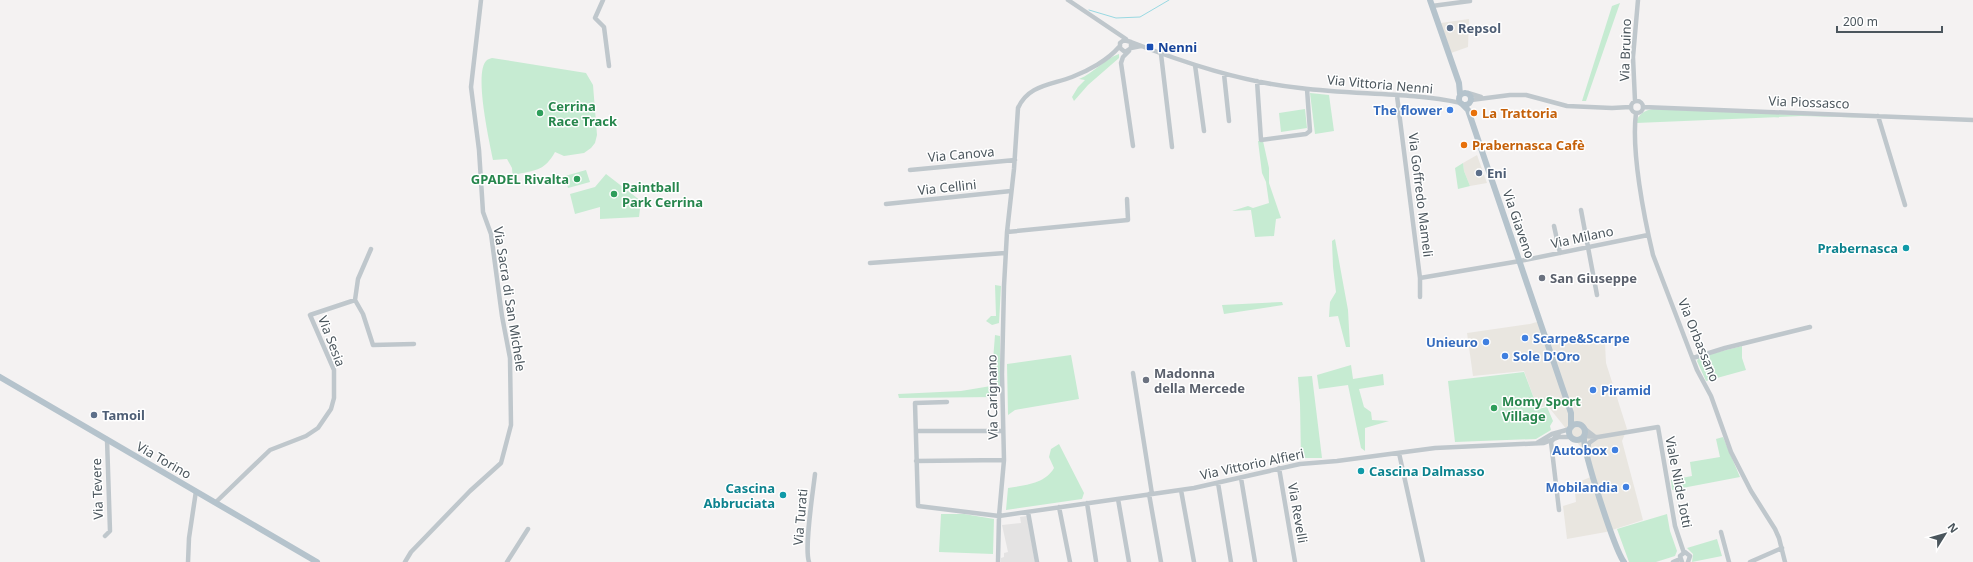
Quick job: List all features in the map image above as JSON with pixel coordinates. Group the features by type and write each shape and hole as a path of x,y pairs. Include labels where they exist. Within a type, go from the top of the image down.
{"main road":[{"name":"Via Giaveno","path":"1431,3 1463,94 1470,102"},
{"name":"Via Giaveno","path":"1463,94 1462,104 1468,110 1571,413 1583,430 1584,446 1589,466"},
{"path":"1462,104 1470,102 1468,110"},
{"name":"Via Torino","path":"0,377 317,562"},
{"name":"Via Giaveno","path":"1571,413 1570,428 1573,438 1580,446 1589,466 1622,561"},
{"path":"1570,428 1574,425 1583,430 1580,440 1573,438"}],"street":[{"name":"Via Sacra di San Michele","path":"405,562 411,552 470,491 501,463 511,429 512,408 510,358 502,316 491,234 483,212 479,150 471,86 481,0"},
{"path":"603,0 595,18 604,27 609,66"},
{"path":"1068,0 1118,34 1124,40 1126,48 1121,63 1133,146"},
{"name":"Via Bruino","path":"1635,101 1633,57 1638,0"},
{"path":"1431,3 1470,1"},
{"name":"Via Vittoria Nenni","path":"1124,40 1126,48 1140,46 1224,74 1257,81 1307,89 1451,101 1462,104"},
{"name":"Via Carignano","path":"998,562 999,516 1004,460 1002,374 1005,253 1006,232 1015,160 1018,108 1025,96 1037,88 1072,77 1090,69 1114,52 1126,48"},
{"path":"1161,54 1172,147"},
{"path":"1195,65 1204,131"},
{"path":"1224,74 1229,121"},
{"name":"Via Vittoria Nenni","path":"1257,81 1262,140 1306,134 1310,131 1307,89"},
{"path":"1451,101 1463,94 1485,97 1526,95 1567,106 1605,108 1630,107 1635,101 1641,102 1643,107 1640,112 1636,113 1633,112 1630,107"},
{"name":"Via Goffredo Mameli","path":"1397,96 1420,278 1420,297"},
{"path":"1470,102 1485,97"},
{"name":"Via Piossasco","path":"1643,107 1973,120"},
{"name":"Via Orbassano","path":"1636,113 1634,139 1648,235 1653,255 1693,358 1711,396 1731,452 1751,491 1775,529 1785,562"},
{"path":"1878,116 1905,205"},
{"name":"Via Canova","path":"910,170 1015,160"},
{"name":"Via Cellini","path":"886,204 1011,191"},
{"path":"1006,232 1128,220 1127,198"},
{"path":"1581,210 1596,295"},
{"path":"1554,226 1560,253"},
{"name":"Via Milano","path":"1420,278 1520,261 1648,235"},
{"path":"371,249 358,280 355,300 363,314 374,345 414,344"},
{"path":"870,263 1005,253"},
{"name":"Via Sesia","path":"216,502 270,450 306,436 322,423 331,409 334,398 334,370 310,315 355,300"},
{"path":"1693,358 1725,348 1810,327"},
{"path":"1133,373 1162,562"},
{"path":"947,402 915,403 916,461 1004,460"},
{"name":"Viale Nilde Iotti","path":"1598,437 1658,427 1675,526 1684,553 1688,553 1690,556 1688,562"},
{"name":"Via Vittorio Alfieri","path":"1551,442 1552,438 1570,428"},
{"path":"1583,430 1598,437"},
{"path":"916,431 1003,431"},
{"name":"Via Vittorio Alfieri","path":"1535,443 1552,434 1559,433"},
{"name":"Via Vittorio Alfieri","path":"916,461 918,506 999,516 1181,490 1300,464 1435,448 1551,442 1560,437 1573,438"},
{"name":"Via Giaveno","path":"1589,466 1587,445 1598,437"},
{"name":"Via Tevere","path":"105,536 110,531 107,439"},
{"path":"1551,442 1559,510"},
{"path":"1399,453 1423,562"},
{"name":"Via Revelli","path":"1278,468 1295,562"},
{"name":"Via Turati","path":"810,562 808,555 809,527 815,474"},
{"path":"1241,478 1255,562"},
{"path":"1218,483 1231,562"},
{"path":"1181,490 1194,562"},
{"path":"188,562 189,538 196,491"},
{"path":"1118,499 1129,562"},
{"path":"1087,503 1096,561"},
{"path":"1059,507 1070,562"},
{"path":"1028,512 1037,562"},
{"path":"507,562 528,529"},
{"path":"1721,532 1729,562"},
{"path":"1750,562 1782,548"},
{"path":"1673,562 1681,561 1681,554 1684,553"}],"shaded area":[{"path":"1469,19 1468,47 1451,53 1441,23"},
{"path":"1477,155 1487,183 1470,186 1464,171 1463,163"},
{"path":"1540,321 1553,343 1605,343 1606,363 1627,429 1622,441 1643,520 1606,532 1567,539 1563,506 1576,502 1574,484 1593,476 1580,446 1547,405 1538,409 1524,371 1473,376 1467,333 1530,324"},
{"path":"1027,516 1035,562 1001,562 1001,558 1004,557 1004,553 1008,552 1002,525 1021,523 1020,517"}],"green space":[{"path":"1620,3 1586,101 1582,101 1612,6"},
{"path":"1119,54 1119,58 1088,85 1074,101 1072,97 1078,87 1085,80 1079,79"},
{"name":"Cerrina Race Track","path":"492,58 586,73 593,85 597,135 595,143 591,148 584,153 564,156 555,152 544,166 518,174 518,180 513,180 512,168 507,159 493,160 486,124 482,92 483,67 487,60"},
{"path":"1310,93 1329,95 1334,131 1315,134"},
{"path":"1305,109 1307,128 1281,132 1279,113"},
{"path":"1654,109 1877,118 1801,116 1636,123 1638,117 1642,113"},
{"path":"1258,141 1263,141 1269,168 1269,183 1281,218 1276,219 1274,236 1255,237 1251,210 1232,211 1248,206 1253,208 1269,203 1266,182 1262,173"},
{"path":"1463,163 1464,171 1470,186 1458,189 1455,168"},
{"name":"GPADEL Rivalta","path":"586,170 590,182 568,188 565,176"},
{"name":"Paintball Park Cerrina","path":"606,174 641,201 639,217 600,219 600,207 575,214 570,194 595,187"},
{"path":"1335,239 1348,310 1350,347 1346,347 1338,316 1329,317 1330,302 1336,292 1332,241"},
{"path":"995,285 1001,286 999,323 992,325 986,321 991,316 996,316"},
{"path":"1282,302 1283,305 1224,314 1222,305"},
{"path":"995,335 1000,336 1000,388 996,397 899,398 898,394 961,391 991,386"},
{"path":"1742,346 1742,358 1746,370 1706,381 1697,361 1699,357"},
{"path":"1071,355 1079,399 1015,410 1008,415 1007,364"},
{"path":"1351,365 1353,379 1383,374 1384,385 1359,389 1364,407 1371,412 1372,420 1389,421 1365,428 1365,451 1361,448 1348,385 1319,389 1317,375"},
{"name":"Momy Sport Village","path":"1524,372 1538,409 1547,407 1553,421 1550,426 1551,430 1536,439 1455,442 1448,381"},
{"path":"1312,376 1322,458 1301,458 1298,377"},
{"path":"1723,437 1740,477 1672,490 1671,480 1692,476 1690,462 1720,457 1716,439"},
{"path":"1059,444 1084,493 1082,499 1006,510 1008,488 1028,485 1040,481 1050,473 1054,468 1049,457 1051,449"},
{"path":"941,514 964,514 994,519 993,554 939,552"},
{"path":"1667,514 1670,531 1677,551 1675,556 1656,562 1629,562 1617,529"},
{"path":"1717,539 1722,556 1692,562 1693,554 1687,548"}],"waterway":[{"path":"1089,10 1116,18 1140,17 1169,0"}],"place":[{"name":"Repsol","path":"1450,28"},
{"name":"Nenni","path":"1150,47"},
{"name":"The flower","path":"1450,110"},
{"name":"Cerrina Race Track","path":"540,113"},
{"name":"La Trattoria","path":"1474,113"},
{"name":"Prabernasca Cafè","path":"1464,145"},
{"name":"Eni","path":"1479,173"},
{"name":"GPADEL Rivalta","path":"577,179"},
{"name":"Paintball Park Cerrina","path":"614,194"},
{"name":"Prabernasca","path":"1906,248"},
{"name":"San Giuseppe","path":"1542,278"},
{"name":"Scarpe&Scarpe","path":"1525,338"},
{"name":"Unieuro","path":"1486,342"},
{"name":"Sole D'Oro","path":"1505,356"},
{"name":"Madonna della Mercede","path":"1146,380"},
{"name":"Piramid","path":"1593,390"},
{"name":"Momy Sport Village","path":"1494,408"},
{"name":"Tamoil","path":"94,415"},
{"name":"Autobox","path":"1615,450"},
{"name":"Cascina Dalmasso","path":"1361,471"},
{"name":"Mobilandia","path":"1626,487"},
{"name":"Cascina Abbruciata","path":"783,495"}]}
